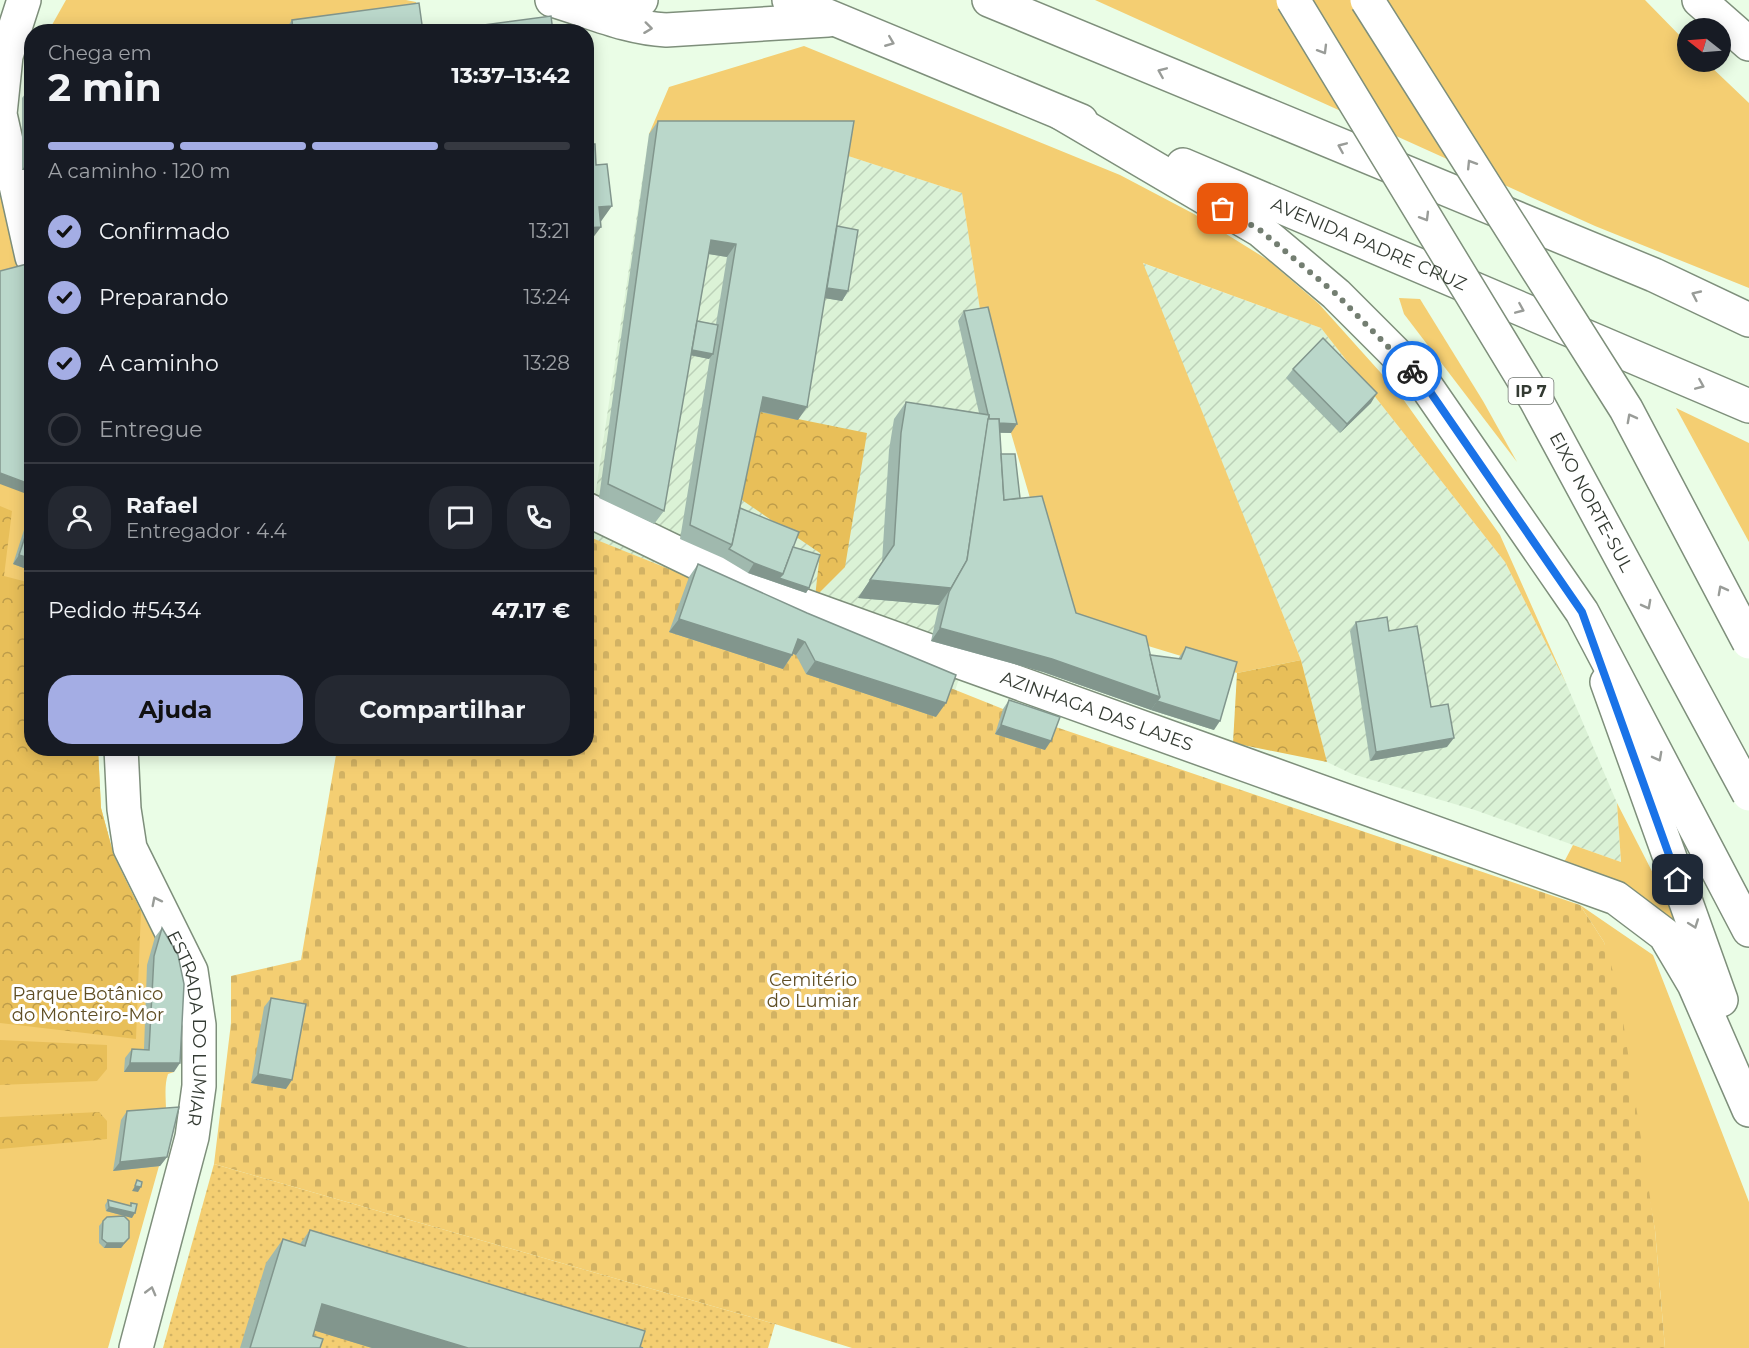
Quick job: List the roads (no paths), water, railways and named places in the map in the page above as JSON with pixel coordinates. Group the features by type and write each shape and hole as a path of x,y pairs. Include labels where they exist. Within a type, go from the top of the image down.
{"main road":[{"path":"562,3 607,8 623,7 641,0"},
{"name":"AVENIDA PADRE CRUZ","path":"789,0 1061,113 1749,406"},
{"path":"989,0 1654,275 1749,320"},
{"name":"EIXO NORTE-SUL","path":"1293,0 1536,400 1749,794"},
{"path":"1367,0 1626,409 1749,642"},
{"path":"1699,0 1749,44"},
{"path":"24,221 0,114 3,57 26,2"},
{"path":"562,3 629,25 649,29 666,30 836,20"},
{"path":"1061,113 1260,230 1336,294 1422,380 1582,612 1749,930"},
{"name":"AZINHAGA DAS LAJES","path":"594,513 735,581 1616,898 1665,934 1694,984 1749,1110"},
{"path":"1582,612 1749,1078"},
{"name":"ESTRADA DO LUMIAR","path":"121,756 124,809 130,848 191,971 199,1025 200,1086 192,1137 136,1348"}],"park label":[{"name":"Cemitério do Lumiar","path":"813,990"},
{"name":"Parque Botânico do Monteiro-Mor","path":"88,1004"}]}
